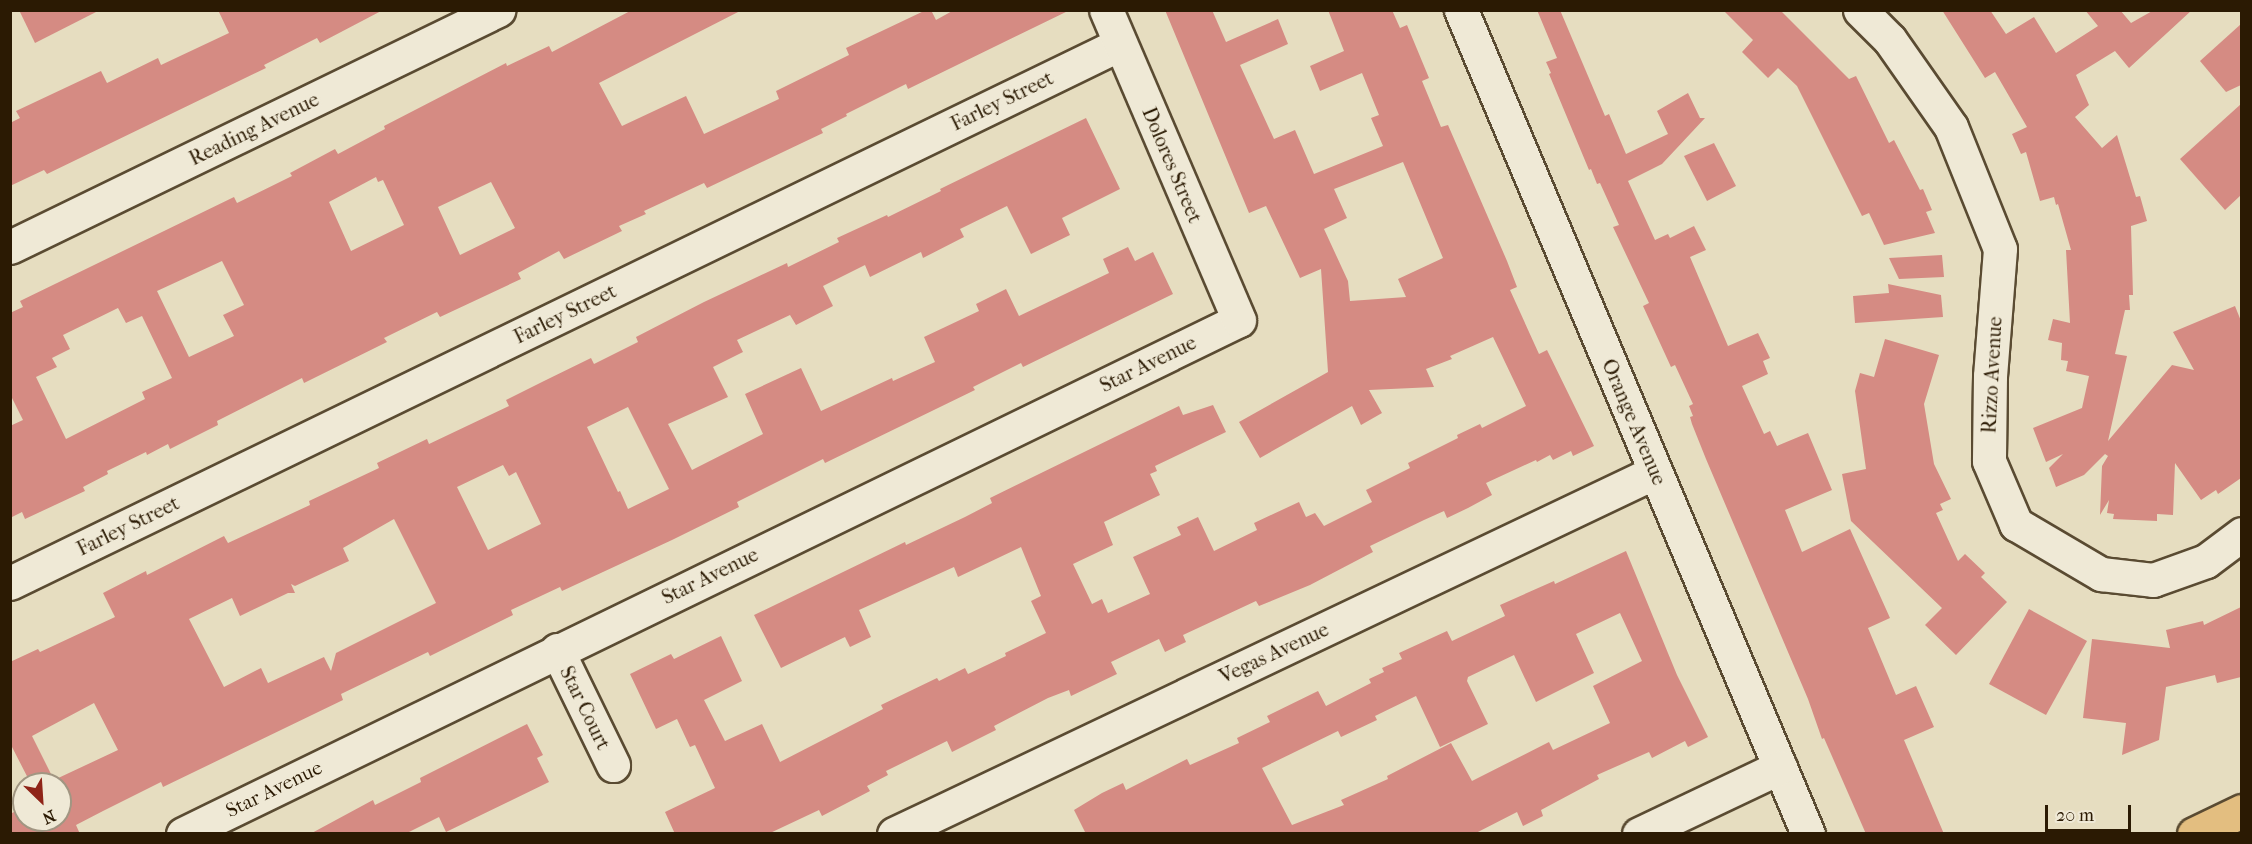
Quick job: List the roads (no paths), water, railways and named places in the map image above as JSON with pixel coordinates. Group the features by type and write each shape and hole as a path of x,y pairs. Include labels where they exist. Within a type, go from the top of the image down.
{"highway":[{"path":"2194,834 2241,811"}],"street":[{"name":"Reading Avenue","path":"10,247 498,10"},
{"name":"Dolores Street","path":"1106,10 1239,320"},
{"name":"Orange Avenue","path":"1461,10 1808,834"},
{"name":"Rizzo Avenue","path":"1860,10 1890,40 1951,128 2000,249 1990,376 1989,461 2016,525 2101,574 2153,580 2206,561 2241,534"},
{"name":"Farley Street","path":"10,583 1120,44"},
{"name":"Star Avenue","path":"183,834 1239,320"},
{"name":"Vegas Avenue","path":"894,834 1656,472"},
{"name":"Star Court","path":"557,650 613,765"},
{"path":"1639,834 1780,767"}]}
